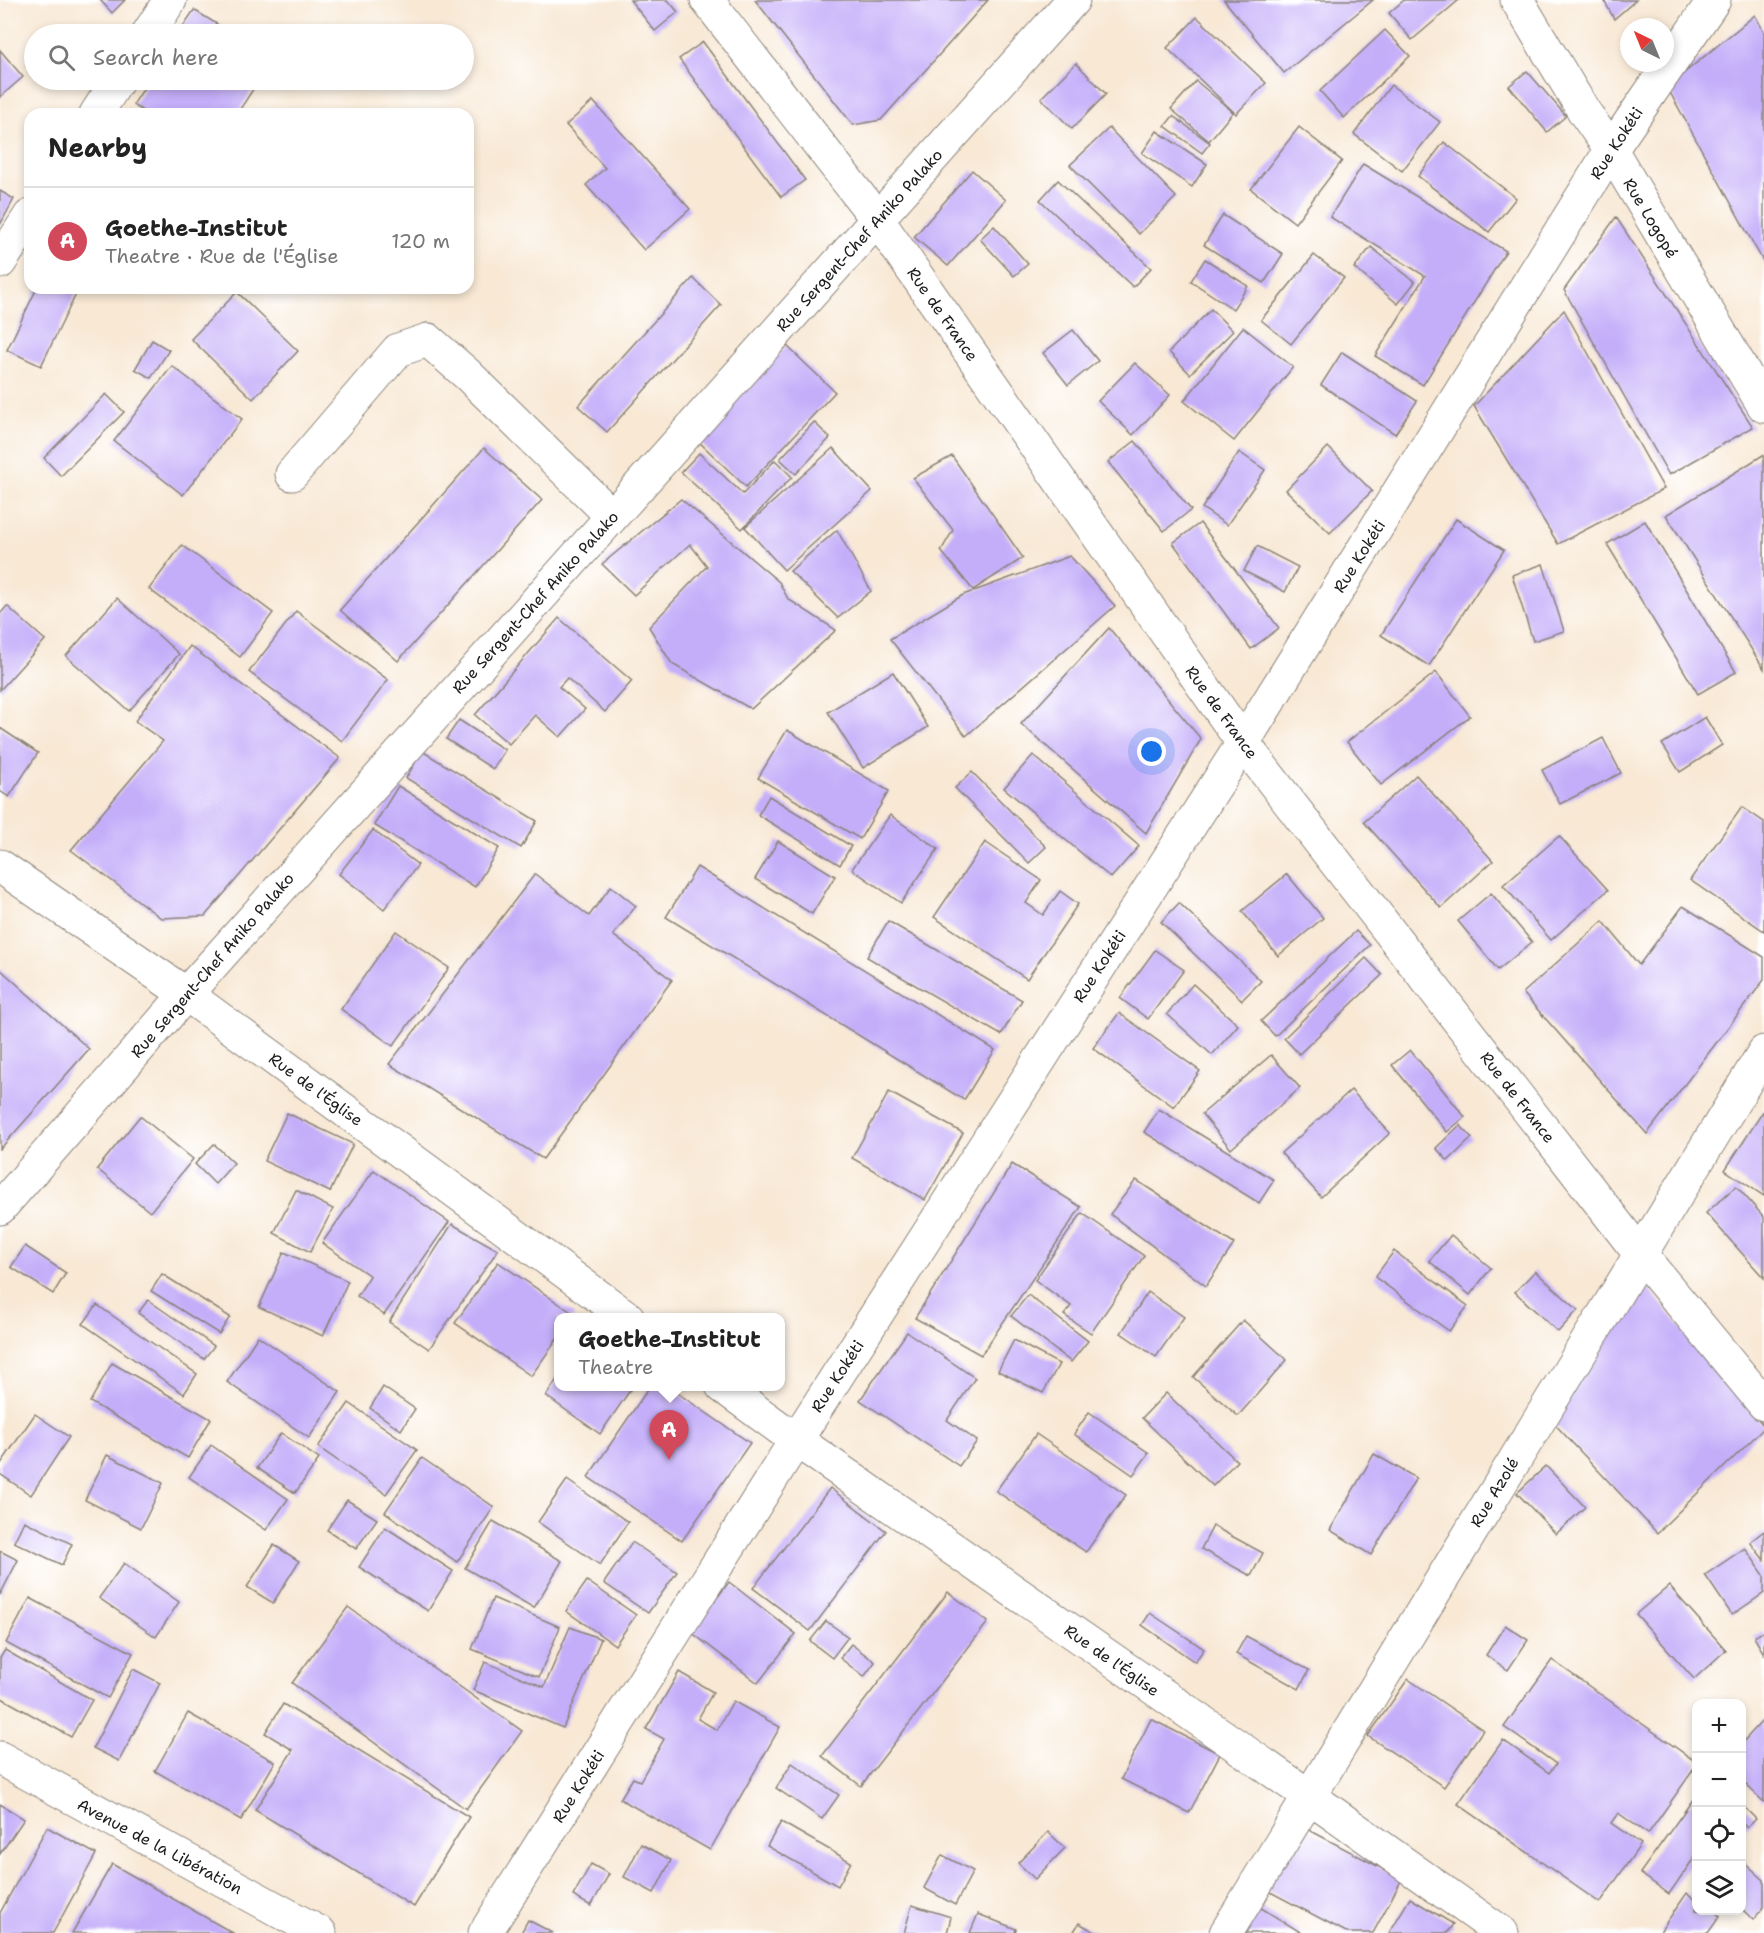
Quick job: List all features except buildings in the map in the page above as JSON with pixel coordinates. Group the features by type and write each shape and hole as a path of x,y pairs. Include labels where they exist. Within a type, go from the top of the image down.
{"street":[{"path":"154,24 170,0"},
{"name":"Rue de France","path":"707,0 877,219 1243,743 1640,1254 1764,1404"},
{"name":"Rue Sergent-Chef Aniko Palako","path":"0,1208 186,994 1073,0"},
{"name":"Rue Logopé","path":"1517,0 1611,150 1764,406"},
{"name":"Rue Kokéti","path":"485,1933 796,1440 1243,743 1611,150 1714,0"},
{"path":"100,108 112,90"},
{"path":"0,262 24,225"},
{"path":"292,474 398,351 428,340 468,375 612,516"},
{"name":"Rue de l'Église","path":"0,866 186,994 623,1313"},
{"name":"Rue Azolé","path":"1226,1933 1764,1052"},
{"name":"Rue de l'Église","path":"729,1391 1502,1933"},
{"name":"Avenue de la Libération","path":"0,1758 320,1933"}],"place":[{"name":"Goethe-Institut","path":"669,1460"}]}
